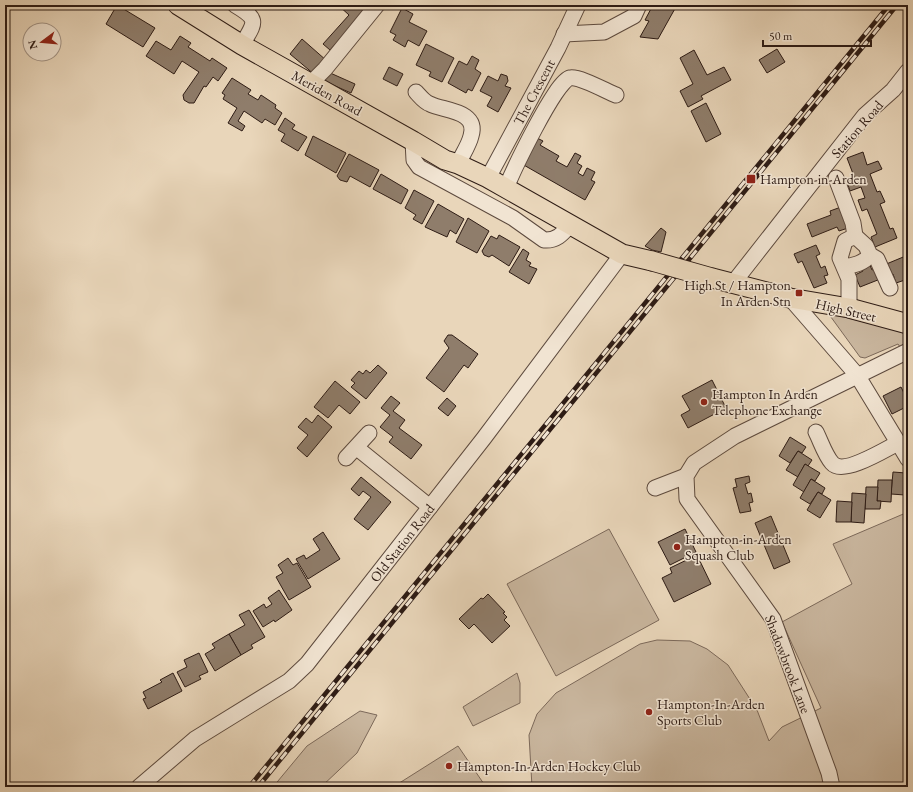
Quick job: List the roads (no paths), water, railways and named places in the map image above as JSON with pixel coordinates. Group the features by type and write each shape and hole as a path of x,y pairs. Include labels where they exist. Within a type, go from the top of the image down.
{"main road":[{"name":"Meriden Road","path":"178,5 242,45 445,160 458,164 488,178 622,254"},
{"name":"High Street","path":"622,254 712,278 734,282 790,298 849,308 908,324"}],"street":[{"path":"235,5 251,15 253,20 252,27 242,45"},
{"path":"310,84 325,69 376,5"},
{"name":"The Crescent","path":"488,178 578,5"},
{"path":"564,34 604,32 634,16 639,5"},
{"name":"Station Road","path":"734,282 865,115 893,90 908,71"},
{"path":"506,188 514,168 561,83 571,77 616,95"},
{"path":"416,92 430,105 450,109 463,114 468,120 472,127 472,135 458,164"},
{"path":"413,141 413,153 419,167 513,218 544,240 556,239 562,235 570,224"},
{"path":"836,178 853,223 855,236 866,246 870,255 877,258 890,288"},
{"path":"849,308 849,279 840,258 841,250 846,241 855,236"},
{"name":"Old Station Road","path":"139,787 148,782 195,738 289,681 328,639 568,327 622,254"},
{"path":"845,267 861,263 870,255"},
{"path":"790,298 857,375 908,459"},
{"path":"655,488 686,476 694,464 735,436 908,351"},
{"path":"816,432 832,463 842,467 853,465 898,443"},
{"path":"369,433 352,453 430,507"},
{"name":"Shadowbrook Lane","path":"686,476 687,499 773,619 829,774 832,787"}],"railway":[{"path":"249,787 889,5"},
{"path":"258,787 897,5"}],"place":[{"name":"Hampton-in-Arden","path":"751,179"},
{"name":"High St / Hampton In Arden Stn","path":"799,293"},
{"name":"Hampton In Arden Telephone Exchange","path":"704,402"},
{"name":"Hampton-in-Arden Squash Club","path":"677,547"},
{"name":"Hampton-In-Arden Sports Club","path":"649,712"},
{"name":"Hampton-In-Arden Hockey Club","path":"449,766"}]}
